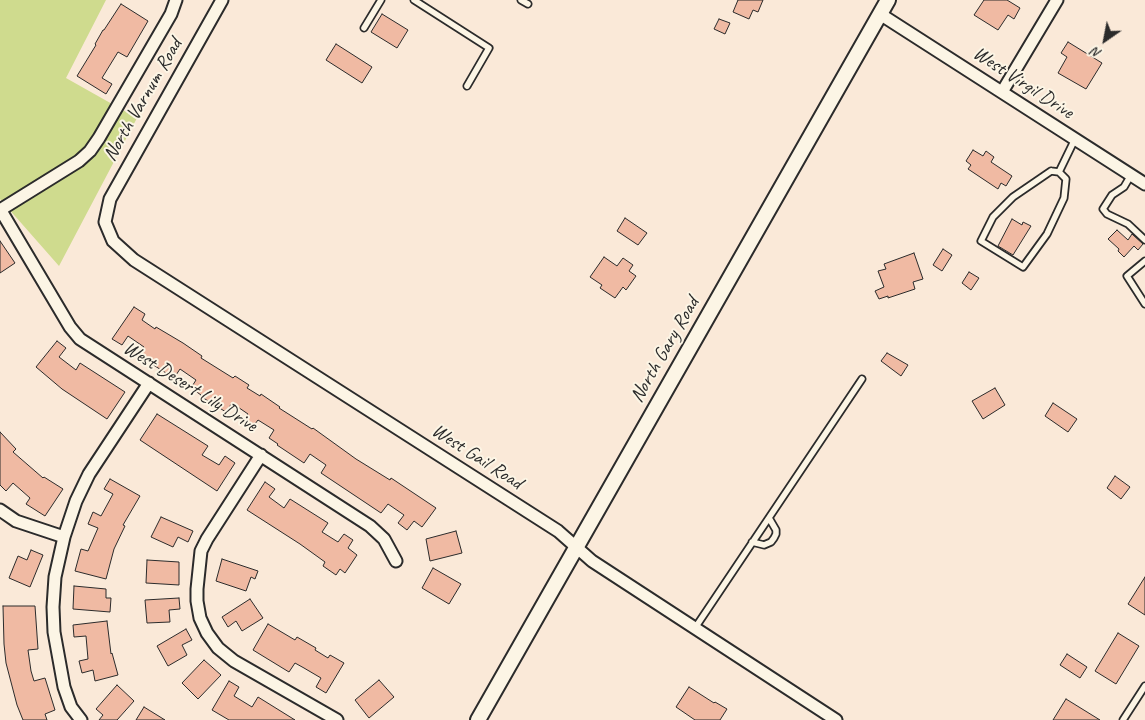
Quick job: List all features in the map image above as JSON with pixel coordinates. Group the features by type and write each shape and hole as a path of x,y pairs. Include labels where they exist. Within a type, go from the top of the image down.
{"street":[{"path":"0,210 79,161 90,151 171,14 176,0"},
{"name":"North Varnum Road","path":"105,222 110,199 122,176 222,0"},
{"name":"North Gary Road","path":"478,720 888,0"},
{"path":"1002,92 1057,0"},
{"name":"West Virgil Drive","path":"880,14 1145,184"},
{"name":"West Desert Lily Drive","path":"0,210 70,327 80,339 370,526 384,539 396,561"},
{"name":"West Gail Road","path":"105,222 113,241 134,260 550,526 592,561 836,720"},
{"path":"81,720 72,707 64,687 54,632 55,577 64,537 76,501 88,474 149,383"},
{"path":"261,455 201,551 197,589 200,618 207,633 218,648 234,661 337,720"},
{"path":"0,510 16,520 64,537"}],"lane":[{"path":"364,28 382,0"},
{"path":"414,0 488,48 467,86"},
{"path":"521,0 528,4"},
{"path":"1059,172 1075,139"},
{"path":"1051,171 1059,172 1066,179 1064,198 1047,234 1023,267 981,241 992,217 1013,197 1051,171"},
{"path":"1131,175 1124,187 1112,195 1103,208 1107,214 1128,224 1145,240"},
{"path":"1145,261 1127,276 1145,304"},
{"path":"695,628 862,379"},
{"path":"752,542 764,545 771,542 774,538 776,530 769,518"},
{"path":"1123,720 1145,686"}],"green space":[{"path":"0,0 106,0 66,78 137,118 59,266 0,199"}],"building":[{"path":"738,0 763,0 758,12 753,10 749,19 733,12"},
{"path":"984,0 1007,0 1020,8 1014,19 1008,15 998,30 974,15"},
{"path":"121,4 148,21 127,57 118,52 102,78 112,84 106,94 77,76 103,30"},
{"path":"382,14 408,30 397,48 371,32"},
{"path":"719,19 730,23 725,34 714,29"},
{"path":"1068,42 1102,63 1086,89 1058,73 1067,57 1061,53"},
{"path":"336,44 372,67 362,83 326,60"},
{"path":"973,150 983,156 986,151 994,157 991,162 1012,176 1006,186 1001,183 998,189 968,169 971,165 966,161"},
{"path":"625,218 647,233 638,245 617,231"},
{"path":"1012,219 1022,225 1023,222 1031,226 1013,255 998,246"},
{"path":"1117,230 1128,240 1132,234 1143,244 1138,250 1134,246 1124,257 1118,251 1119,249 1108,239"},
{"path":"0,241 15,263 0,273"},
{"path":"943,249 952,255 942,271 933,265"},
{"path":"914,253 923,279 913,282 915,289 879,299 875,291 884,287 878,271 886,269 884,264"},
{"path":"604,257 617,266 623,258 633,265 629,271 636,276 626,290 623,287 615,298 600,288 602,285 590,277"},
{"path":"969,272 979,278 971,290 962,283"},
{"path":"134,307 145,314 142,320 155,329 156,327 183,343 202,356 201,358 233,378 235,376 249,385 247,388 260,396 261,394 356,459 390,480 391,478 436,508 422,527 414,521 407,530 398,523 404,515 388,504 381,513 321,473 326,465 310,454 304,463 269,438 274,430 258,420 251,429 242,423 248,414 232,403 226,412 200,396 191,388 196,380 180,369 174,378 139,355 144,347 128,336 122,345 112,339"},
{"path":"57,341 66,348 59,357 76,370 80,363 125,392 107,419 62,389 36,367"},
{"path":"887,353 908,365 901,376 881,361"},
{"path":"995,388 1005,405 983,419 972,401"},
{"path":"1053,403 1077,419 1068,432 1045,416"},
{"path":"157,414 208,446 202,455 219,465 225,456 235,463 217,491 140,440"},
{"path":"0,432 16,449 13,452 43,478 63,489 45,516 26,504 30,498 13,483 6,491 0,485"},
{"path":"1115,476 1130,487 1121,499 1107,488"},
{"path":"110,479 140,496 123,525 125,526 114,549 106,579 75,571 81,549 88,551 98,528 88,524 93,512 101,516 113,494 104,489"},
{"path":"265,482 275,489 269,497 284,508 290,499 328,523 322,532 338,542 344,534 353,540 348,548 357,555 345,573 340,569 336,575 323,566 325,562 247,510"},
{"path":"161,517 193,531 188,542 178,537 173,547 151,537"},
{"path":"456,531 462,553 430,561 426,539"},
{"path":"31,550 43,555 30,587 9,578 18,556 27,560"},
{"path":"222,559 258,571 255,579 251,577 246,591 216,581"},
{"path":"147,560 179,562 179,585 146,583"},
{"path":"433,568 461,584 449,604 422,588"},
{"path":"1145,577 1145,615 1128,604"},
{"path":"74,586 106,589 106,598 111,598 110,612 73,609"},
{"path":"179,598 180,609 169,610 170,622 147,623 145,600"},
{"path":"250,599 263,618 242,631 236,621 228,627 222,617"},
{"path":"3,606 35,606 38,649 28,650 34,681 45,678 55,710 45,714 47,720 23,720 17,705 6,663"},
{"path":"107,621 111,654 118,675 95,681 93,670 82,673 79,661 88,659 86,636 74,637 73,625"},
{"path":"268,624 295,640 297,637 316,648 315,650 328,658 330,655 344,663 326,693 316,687 321,678 295,663 289,672 253,650"},
{"path":"186,629 192,640 182,645 187,655 168,666 157,646"},
{"path":"1118,633 1139,646 1116,684 1095,671"},
{"path":"1067,654 1087,667 1080,678 1060,665"},
{"path":"204,660 221,675 198,699 182,683"},
{"path":"379,680 394,697 369,718 355,700"},
{"path":"229,681 239,687 234,696 252,707 258,697 295,720 229,720 212,710"},
{"path":"117,685 134,701 117,720 99,720 103,715 96,709"},
{"path":"689,687 727,709 720,720 695,720 676,707"},
{"path":"1066,699 1100,720 1053,720"},
{"path":"144,707 165,720 136,720"}]}
